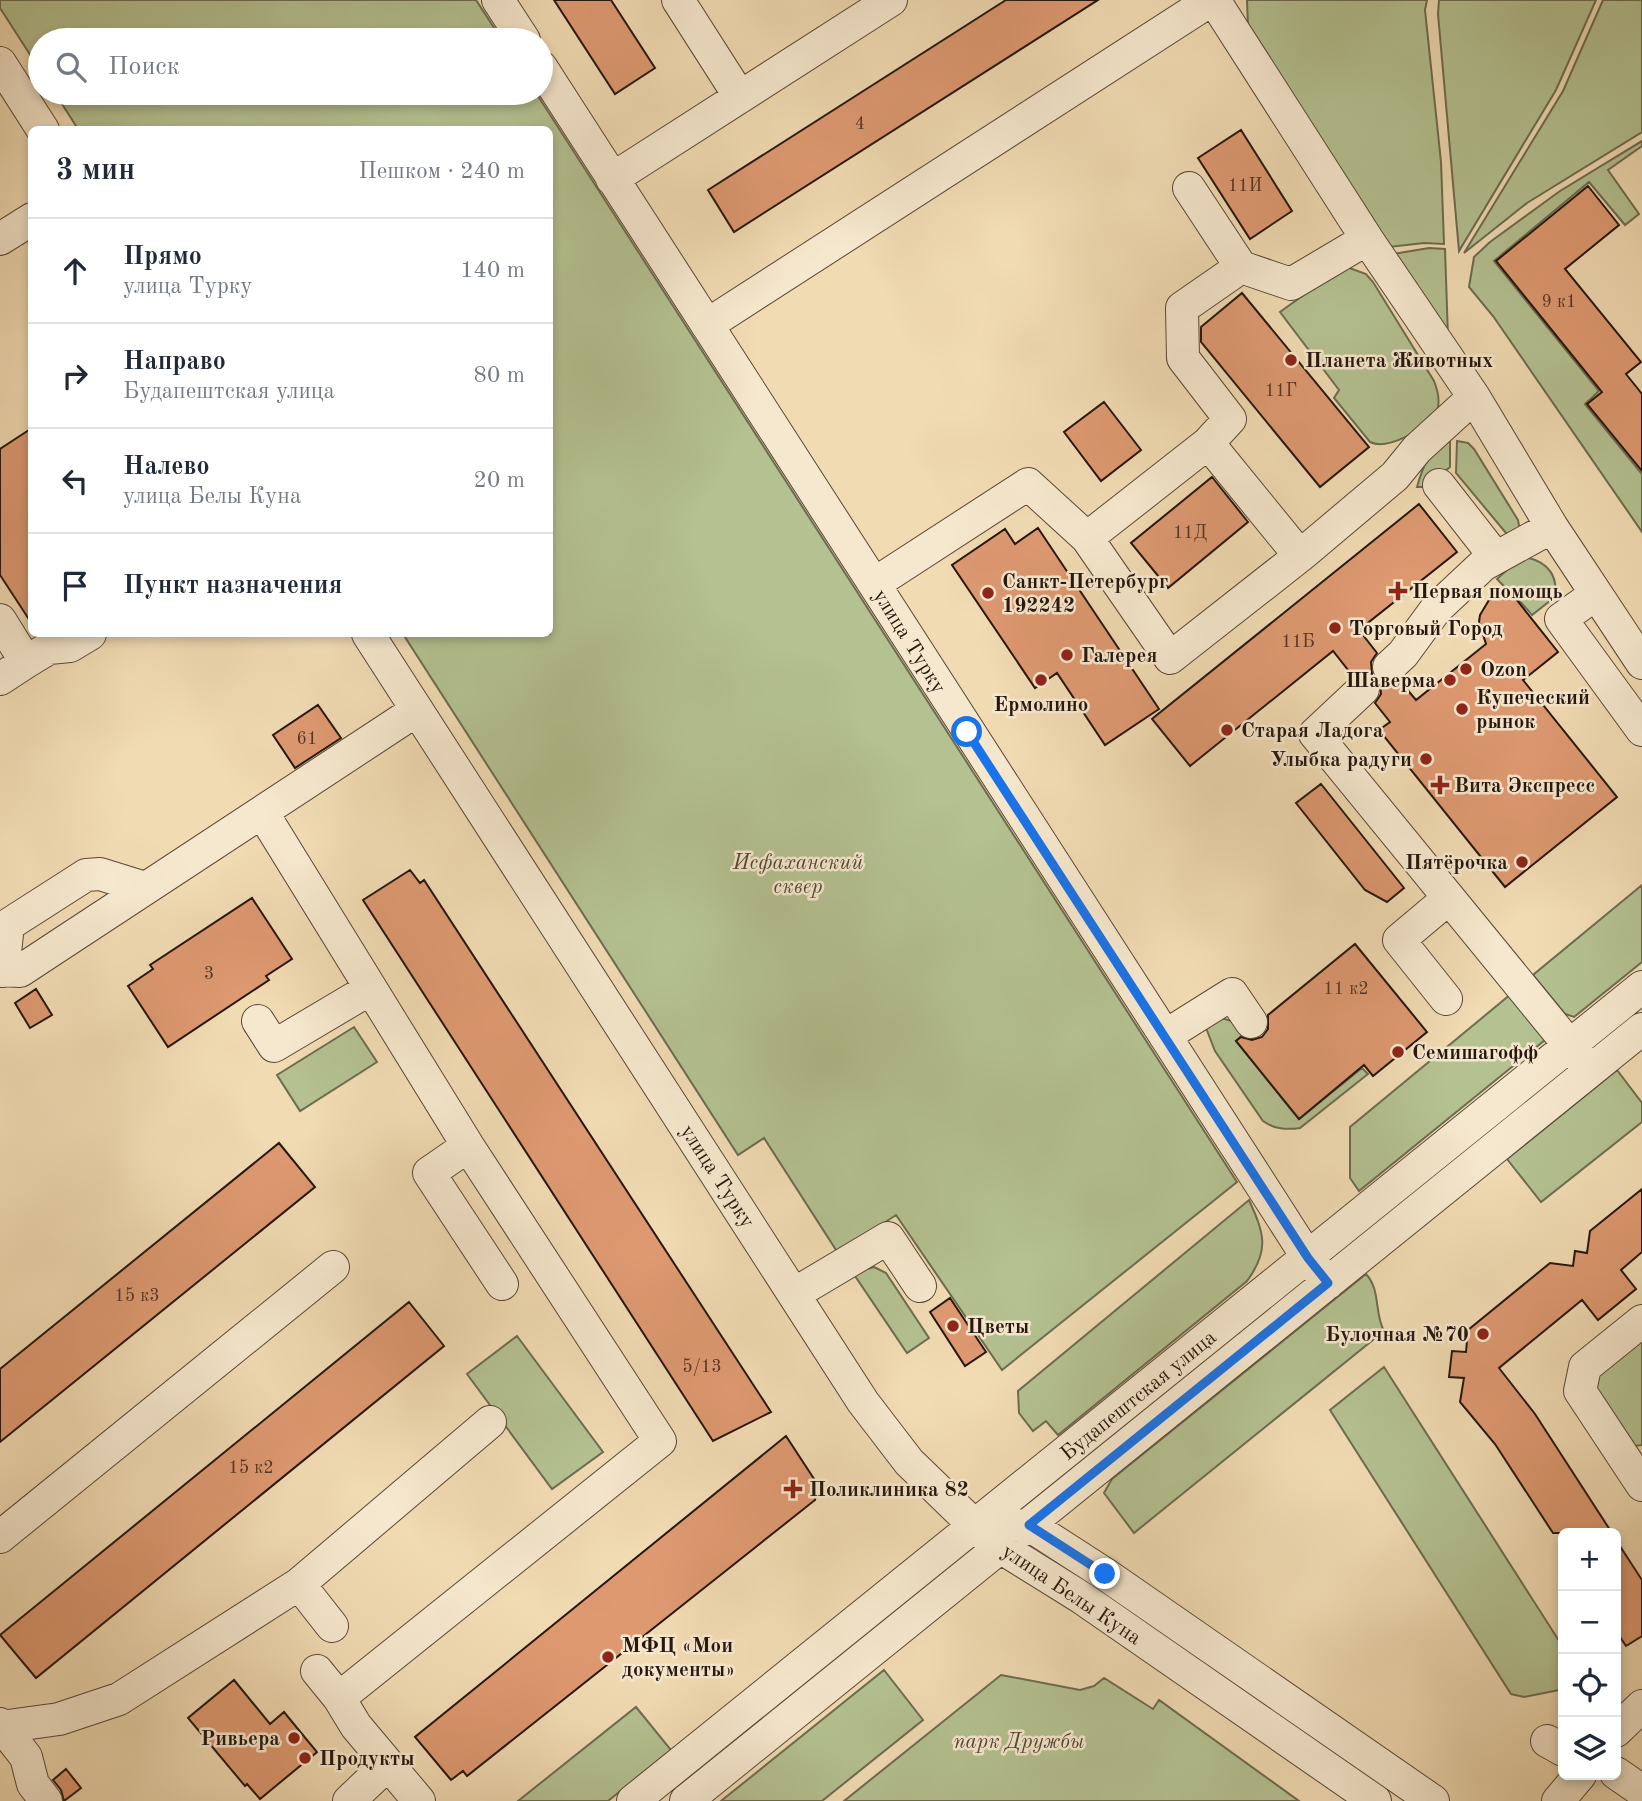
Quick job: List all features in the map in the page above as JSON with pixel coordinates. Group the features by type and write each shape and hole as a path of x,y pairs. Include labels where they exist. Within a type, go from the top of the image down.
{"street":[{"path":"498,0 516,28"},
{"path":"678,0 740,97"},
{"path":"612,179 891,0"},
{"path":"706,325 1212,0 1367,239 1474,397 1552,527 1642,663"},
{"path":"0,63 40,126"},
{"name":"улица Турку","path":"553,86 1308,1258 1328,1283"},
{"path":"1189,188 1241,267 1290,284 1367,239"},
{"path":"0,239 28,222"},
{"path":"1087,538 1208,443 1230,419 1183,358 1182,308 1241,267"},
{"path":"874,584 1028,484 1087,538 1170,658 1300,556 1395,476 1417,449 1474,397"},
{"path":"1208,443 1300,556"},
{"path":"1439,485 1496,558"},
{"path":"1389,667 1403,654 1436,609 1483,565 1552,527"},
{"path":"1596,594 1561,618 1642,730"},
{"path":"0,620 26,662"},
{"path":"0,679 49,648 70,646 84,637"},
{"name":"улица Турку","path":"370,637 887,1434 909,1462 975,1526"},
{"path":"1363,689 1315,734 1590,1071"},
{"path":"145,888 100,874 86,875 8,925 1,971 20,971 417,710"},
{"path":"262,812 468,1146 660,1441 338,1698"},
{"path":"1446,999 1399,940 1449,898"},
{"name":"Будапештская улица","path":"633,1801 1642,987"},
{"path":"258,1021 274,1045 370,989"},
{"path":"1165,1037 1232,994 1251,1022"},
{"name":"Будапештская улица","path":"686,1801 1642,1029"},
{"path":"468,1146 429,1173 502,1284"},
{"path":"794,1294 888,1237 920,1286"},
{"path":"0,1537 333,1267"},
{"path":"1642,1321 1585,1367 1580,1391 1642,1485"},
{"path":"1,1725 59,1719 119,1699 299,1584 490,1422"},
{"name":"улица Белы Куна","path":"975,1526 1029,1525 1105,1574 1433,1801"},
{"name":"улица Белы Куна","path":"975,1526 1000,1547 1082,1598 1375,1801"},
{"path":"299,1584 332,1626"},
{"path":"317,1671 356,1726 419,1801"},
{"path":"1621,1726 1642,1706"},
{"path":"1,1725 26,1757 33,1784 46,1801"},
{"path":"349,1801 388,1763"},
{"path":"1621,1776 1642,1791"},
{"path":"1558,1801 1576,1780"}],"green space":[{"path":"0,0 476,0 494,28 28,28 28,51 0,8"},
{"path":"1247,0 1427,0 1425,10 1441,162 1444,244 1389,247 1248,26"},
{"path":"1439,0 1596,0 1556,90 1459,251 1438,14"},
{"path":"1603,0 1642,0 1642,132 1527,203 1464,253 1563,91"},
{"name":"Исфаханский сквер","path":"63,105 544,105 1237,1182 1002,1370 896,1215 838,1253 764,1138 738,1155 405,637 553,637 553,126 76,126"},
{"path":"1642,141 1642,146 1608,170 1639,214 1625,225 1589,182 1494,261 1599,391 1585,404 1642,474 1642,532 1493,316 1469,287 1474,257 1490,242 1560,191"},
{"path":"1429,248 1445,249 1448,337 1393,254"},
{"path":"1344,266 1366,274 1373,282 1437,389 1437,411 1430,421 1415,432 1386,444 1370,442 1334,398 1339,390 1280,312"},
{"path":"1450,441 1450,467 1425,487 1417,487 1428,459 1443,444"},
{"path":"1457,441 1468,443 1474,449 1518,520 1520,531 1511,539 1456,473"},
{"path":"1529,558 1547,567 1556,590 1555,597 1532,615 1497,579 1508,569 1506,565"},
{"path":"1642,885 1642,962 1574,1017 1565,1014 1533,975"},
{"path":"1511,994 1545,1040 1359,1191 1350,1178 1350,1127"},
{"path":"1221,1018 1232,1021 1242,1035 1236,1041 1299,1119 1362,1068 1368,1074 1300,1128 1272,1126 1263,1121 1215,1051 1206,1028"},
{"path":"354,1027 377,1062 300,1111 277,1075"},
{"path":"1617,1070 1642,1103 1642,1122 1541,1202 1507,1159"},
{"path":"1249,1200 1261,1232 1262,1250 1247,1281 1058,1435 1046,1421 1033,1431 1019,1413 1018,1391"},
{"path":"874,1267 886,1273 929,1338 907,1353 853,1273"},
{"path":"1366,1274 1374,1287 1384,1331 1134,1533 1104,1493 1112,1479"},
{"path":"517,1336 603,1452 552,1489 467,1374"},
{"path":"1642,1336 1642,1445 1627,1447 1594,1399 1595,1374"},
{"path":"1384,1367 1558,1639 1558,1690 1524,1697 1511,1694 1330,1410"},
{"path":"884,1670 923,1720 822,1801 721,1801"},
{"name":"парк Дружбы","path":"1001,1675 1080,1690 1094,1686 1104,1678 1153,1709 1159,1700 1299,1801 844,1801"},
{"path":"636,1707 671,1750 608,1801 518,1801"}],"building":[{"path":"554,0 611,0 655,68 615,94"},
{"path":"1006,0 1098,0 734,232 708,190"},
{"path":"1241,130 1292,211 1250,239 1198,158"},
{"path":"1588,186 1619,225 1565,269 1641,362 1626,374 1642,394 1642,471 1587,404 1602,392 1496,261"},
{"path":"1242,293 1369,447 1320,487 1201,342 1201,327"},
{"path":"1104,402 1141,450 1101,481 1064,432"},
{"path":"28,431 28,618 0,575 0,449"},
{"path":"1212,477 1248,522 1168,588 1131,543"},
{"path":"1419,504 1457,552 1359,630 1377,653 1371,662 1372,674 1360,671 1352,675 1333,651 1190,766 1152,719"},
{"name":"Галерея","path":"1038,528 1159,709 1105,745 1057,673 1035,688 952,565 1005,529 1015,544"},
{"path":"1500,596 1516,599 1558,652 1523,680 1617,797 1505,887 1379,730 1390,722 1375,703 1381,694 1380,682 1392,685 1400,681 1416,700 1486,644 1479,622 1480,615 1489,600"},
{"path":"318,705 341,738 295,768 273,735"},
{"path":"1321,784 1404,888 1387,902 1365,890 1296,803"},
{"path":"410,870 420,883 424,880 771,1412 713,1441 363,900"},
{"path":"252,898 292,959 266,976 269,980 168,1047 128,986 153,969 150,965"},
{"path":"1355,944 1427,1032 1373,1076 1364,1065 1299,1119 1236,1041 1241,1037 1252,1040 1262,1037 1268,1029 1268,1015"},
{"path":"36,989 52,1015 30,1028 15,1003"},
{"path":"279,1143 315,1187 0,1442 0,1369"},
{"path":"1642,1189 1642,1252 1621,1270 1636,1289 1598,1320 1582,1300 1499,1368 1535,1414 1609,1528 1558,1528 1558,1533 1553,1533 1495,1444 1460,1402 1464,1378 1449,1377 1452,1351 1466,1352 1468,1330 1550,1263 1573,1266 1575,1251 1587,1253 1590,1231"},
{"name":"Цветы","path":"950,1298 986,1352 965,1366 930,1312"},
{"path":"409,1302 444,1346 36,1678 0,1635"},
{"path":"786,1436 818,1485 815,1500 467,1776 463,1771 451,1780 415,1737"},
{"path":"1621,1548 1642,1580 1642,1636 1626,1646 1621,1638"},
{"path":"234,1680 270,1724 284,1712 317,1752 260,1799 247,1784 245,1786 188,1718"},
{"path":"66,1769 81,1788 64,1801 61,1790 53,1780"}],"place":[{"name":"Планета Животных","path":"1291,360"},
{"name":"Первая помощь","path":"1398,591"},
{"name":"Санкт-Петербург 192242","path":"988,593"},
{"name":"Торговый Город","path":"1335,628"},
{"name":"Галерея","path":"1067,655"},
{"name":"Ozon","path":"1466,669"},
{"name":"Ермолино","path":"1041,680"},
{"name":"Шаверма","path":"1450,680"},
{"name":"Купеческий рынок","path":"1462,709"},
{"name":"Старая Ладога","path":"1227,730"},
{"name":"Улыбка радуги","path":"1426,759"},
{"name":"Вита Экспресс","path":"1440,785"},
{"name":"Пятёрочка","path":"1522,862"},
{"name":"Семишагофф","path":"1398,1052"},
{"name":"Цветы","path":"953,1326"},
{"name":"Булочная №70","path":"1483,1334"},
{"name":"Поликлиника 82","path":"793,1489"},
{"name":"МФЦ «Мои документы»","path":"608,1657"},
{"name":"Ривьера","path":"294,1738"},
{"name":"Продукты","path":"305,1758"}],"route":[{"path":"967,732 1308,1258 1328,1283 1029,1525 1105,1574"}]}
